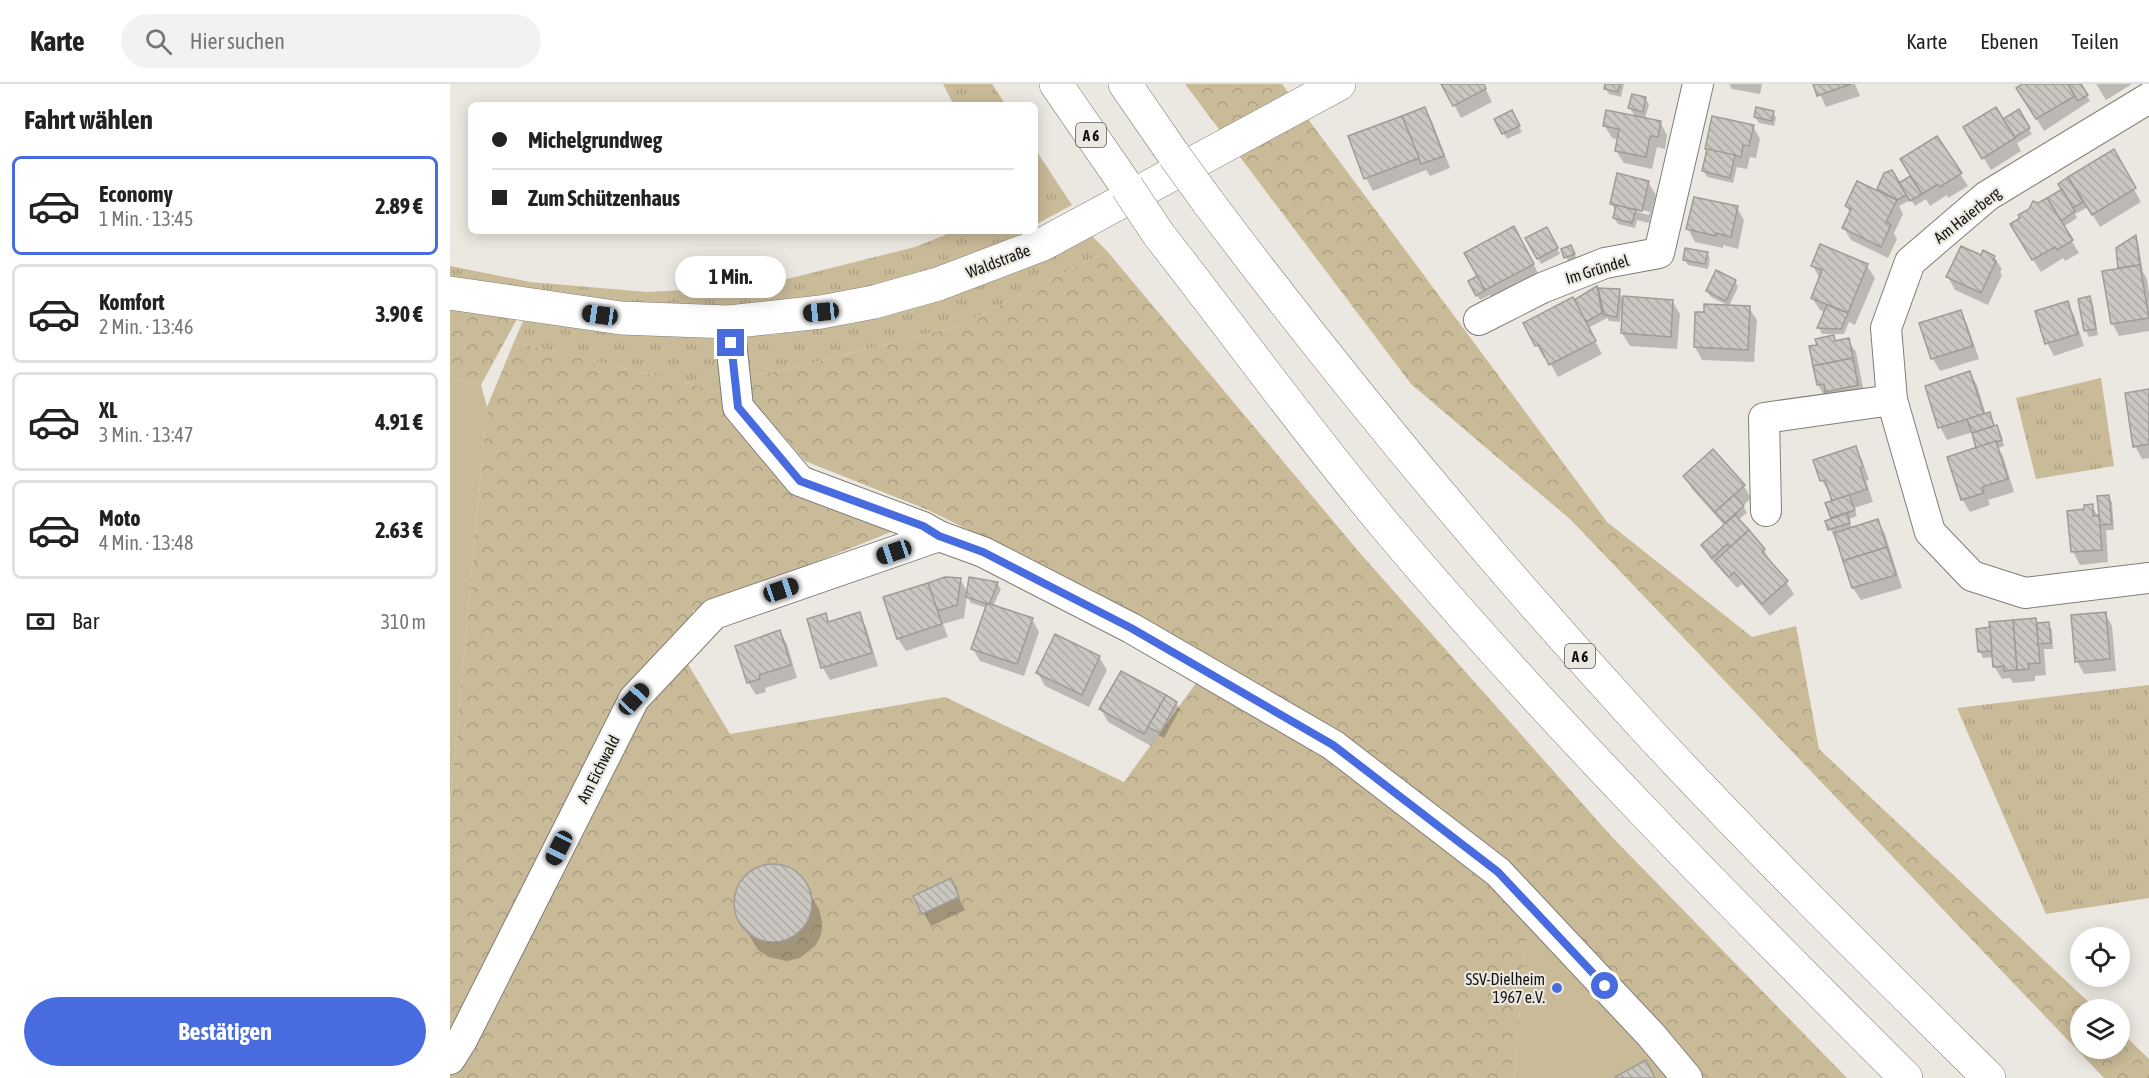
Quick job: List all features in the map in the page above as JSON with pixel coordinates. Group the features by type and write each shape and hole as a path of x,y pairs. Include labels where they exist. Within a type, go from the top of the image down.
{"main road":[{"name":"A 6","path":"1056,84 1159,235 1319,444 1389,530 1616,783 1738,910 1906,1078"},
{"name":"A 6","path":"1125,84 1208,202 1361,401 1546,618 1647,730 1785,874 1989,1078"},
{"name":"Waldstraße","path":"450,292 621,318 729,322 821,312 874,302 938,284 1043,244 1339,84"}],"street":[{"name":"Im Gründel","path":"1479,320 1542,288 1605,263 1659,253 1698,84"},
{"name":"Am Haierberg","path":"2149,98 1987,196 1910,262 1886,328 1892,400 1930,532 1972,576 2025,593 2149,578"},
{"path":"729,322 738,407 800,481 923,526 939,536 983,552 1131,628 1333,745 1498,872 1651,1035 1687,1078"},
{"path":"1766,511 1764,418 1892,400"},
{"name":"Am Eichwald","path":"450,1059 462,1040 634,699 714,614 939,536"}],"green space":[{"path":"943,84 992,84 1004,102 952,102"},
{"path":"1185,84 1282,84 1607,522 1752,637 1796,626 1819,749 2085,999 2070,999 2070,1042 1571,520 1411,384"},
{"path":"1038,154 1072,205 1038,223"},
{"path":"948,234 1019,234 990,252 827,302 666,310 450,279 450,266 530,282 647,292 759,286 915,247"},
{"path":"1091,235 1107,251 959,326 781,371 750,375 720,391 514,342 526,314 632,333 772,335 855,323 1002,278"},
{"path":"1107,251 1359,552 1612,837 1847,1078 1675,1078 1528,918 1514,1078 450,1078 450,806 487,407 514,342 720,391 759,454 803,499 901,528 693,611 683,656 730,734 945,697 1124,782 1204,672 1092,590 928,510 805,461 753,401 750,375 781,371 959,326"},
{"path":"450,308 517,319 481,385 450,378"},
{"path":"450,378 481,385 487,407 450,806"},
{"path":"2101,378 2114,466 2036,479 2016,398"},
{"path":"2149,685 2149,898 2046,914 1957,708"},
{"name":"SSV-Dielheim 1967 e.V.","path":"1528,917 1675,1078 1514,1078"},
{"path":"2130,1041 2149,1059 2149,1078 2104,1078 2086,1059 2130,1059"}],"building":[{"path":"1441,84 1484,84 1486,89 1453,106"},
{"path":"1605,84 1620,84 1618,92 1604,89"},
{"path":"1813,84 1851,84 1817,96"},
{"path":"2022,84 2068,84 2075,96 2036,119 2016,88"},
{"path":"2068,84 2081,84 2088,95 2078,101"},
{"path":"1632,94 1646,97 1643,112 1628,108"},
{"path":"1425,107 1444,156 1421,164 1402,116"},
{"path":"1756,107 1774,111 1772,121 1754,117"},
{"path":"1996,107 2015,138 1982,159 1963,127"},
{"path":"2019,109 2030,128 2015,137 2003,119"},
{"path":"1512,110 1520,126 1502,134 1494,119"},
{"path":"1606,110 1661,121 1658,137 1650,136 1646,157 1615,151 1619,129 1603,126"},
{"path":"1402,116 1419,158 1364,179 1348,136"},
{"path":"1712,116 1754,125 1749,146 1743,145 1741,157 1705,149"},
{"path":"1937,136 1962,173 1940,187 1938,184 1922,194 1900,159"},
{"path":"1707,149 1735,155 1730,178 1702,171"},
{"path":"2114,149 2136,188 2092,215 2068,177"},
{"path":"1892,170 1907,195 1897,200 1877,189 1884,173"},
{"path":"1617,173 1649,181 1642,211 1610,204"},
{"path":"1910,176 1922,194 1910,201 1899,183"},
{"path":"2068,177 2083,202 2073,208 2058,184"},
{"path":"1857,181 1897,200 1886,222 1891,225 1881,247 1842,228 1851,209 1845,206"},
{"path":"2062,189 2075,211 2061,221 2047,198"},
{"path":"1694,197 1738,206 1731,237 1686,229"},
{"path":"2047,198 2073,240 2057,250 2055,247 2032,260 2010,224 2020,218 2018,215 2029,209 2033,201 2038,203"},
{"path":"1616,205 1636,210 1632,223 1613,218"},
{"path":"1514,226 1534,264 1485,290 1464,253"},
{"path":"1547,227 1558,248 1537,259 1525,238"},
{"path":"2136,235 2140,265 2118,268 2116,248"},
{"path":"1820,244 1868,264 1848,313 1811,298 1822,270 1811,266"},
{"path":"1571,245 1575,254 1564,258 1561,249"},
{"path":"1961,246 1981,255 1983,250 1995,256 1993,260 1996,261 1981,293 1946,277"},
{"path":"1685,248 1708,252 1705,264 1683,260"},
{"path":"2140,265 2149,318 2111,324 2102,271"},
{"path":"1716,270 1736,280 1726,301 1706,291"},
{"path":"1477,276 1485,290 1476,296 1468,281"},
{"path":"1597,286 1602,313 1586,322 1574,300"},
{"path":"1598,288 1620,289 1617,317 1604,315"},
{"path":"1623,296 1673,300 1671,337 1621,333"},
{"path":"2090,296 2096,329 2084,331 2078,299"},
{"path":"1573,297 1596,341 1549,365 1539,345 1535,346 1523,323"},
{"path":"2068,301 2078,334 2045,344 2035,311"},
{"path":"1704,304 1750,306 1748,350 1694,347 1695,312 1704,312"},
{"path":"1827,305 1848,313 1841,329 1817,328"},
{"path":"1961,310 1973,346 1931,359 1919,323"},
{"path":"1834,335 1835,341 1849,338 1853,358 1813,366 1809,346 1817,345 1815,339"},
{"path":"1853,358 1858,385 1825,392 1824,384 1817,385 1813,366"},
{"path":"1970,371 1984,414 1938,428 1925,386"},
{"path":"2149,389 2149,444 2133,447 2125,393"},
{"path":"1990,412 1994,426 1972,433 1967,419"},
{"path":"1997,425 2002,440 1976,448 1972,433"},
{"path":"1996,441 2008,479 1982,487 1984,493 1961,500 1947,457"},
{"path":"1856,446 1867,489 1832,501 1825,480 1820,481 1813,460"},
{"path":"1713,449 1745,485 1715,512 1683,476"},
{"path":"1734,495 1744,506 1725,523 1715,512"},
{"path":"1849,495 1855,510 1831,518 1825,503"},
{"path":"2109,495 2112,524 2100,525 2097,496"},
{"path":"2093,504 2093,516 2099,515 2102,550 2071,552 2067,511 2084,509 2084,505"},
{"path":"1847,513 1850,523 1828,530 1825,521"},
{"path":"1735,515 1749,530 1730,547 1727,544 1712,558 1701,545"},
{"path":"1878,519 1887,547 1843,561 1834,533"},
{"path":"1749,530 1765,549 1762,552 1788,581 1762,604 1734,572 1729,577 1715,561"},
{"path":"1887,547 1896,575 1852,588 1843,561"},
{"path":"945,577 961,578 957,605 937,611 928,583"},
{"path":"969,577 998,582 990,603 966,597"},
{"path":"928,583 942,624 897,639 883,597"},
{"path":"987,603 1033,618 1017,664 971,649"},
{"path":"860,612 872,653 821,668 807,619 826,613 828,622"},
{"path":"2106,612 2110,659 2075,662 2071,615"},
{"path":"2036,618 2040,663 2028,664 2029,669 2017,670 2013,620"},
{"path":"2013,620 2017,670 2004,671 2004,666 1993,667 1989,622"},
{"path":"2049,622 2051,643 2038,644 2037,623"},
{"path":"1990,627 1992,651 1978,652 1976,629"},
{"path":"780,630 791,665 759,675 760,679 747,683 735,646"},
{"path":"1055,634 1100,656 1082,695 1036,673"},
{"path":"1121,671 1166,695 1144,734 1099,709"},
{"path":"1166,695 1177,702 1160,733 1148,727"},
{"path":"773,864 788,867 800,876 809,888 812,903 809,918 800,930 788,939 773,942 758,939 746,930 737,918 734,903 737,888 746,876 758,867"},
{"path":"951,878 959,897 922,914 913,896"},
{"path":"1646,1060 1655,1078 1615,1077"}],"place":[{"name":"SSV-Dielheim 1967 e.V.","path":"1557,988"}],"route":[{"path":"731,343 738,407 800,481 923,526 939,536 983,552 1131,628 1333,745 1498,872 1605,986"}]}
